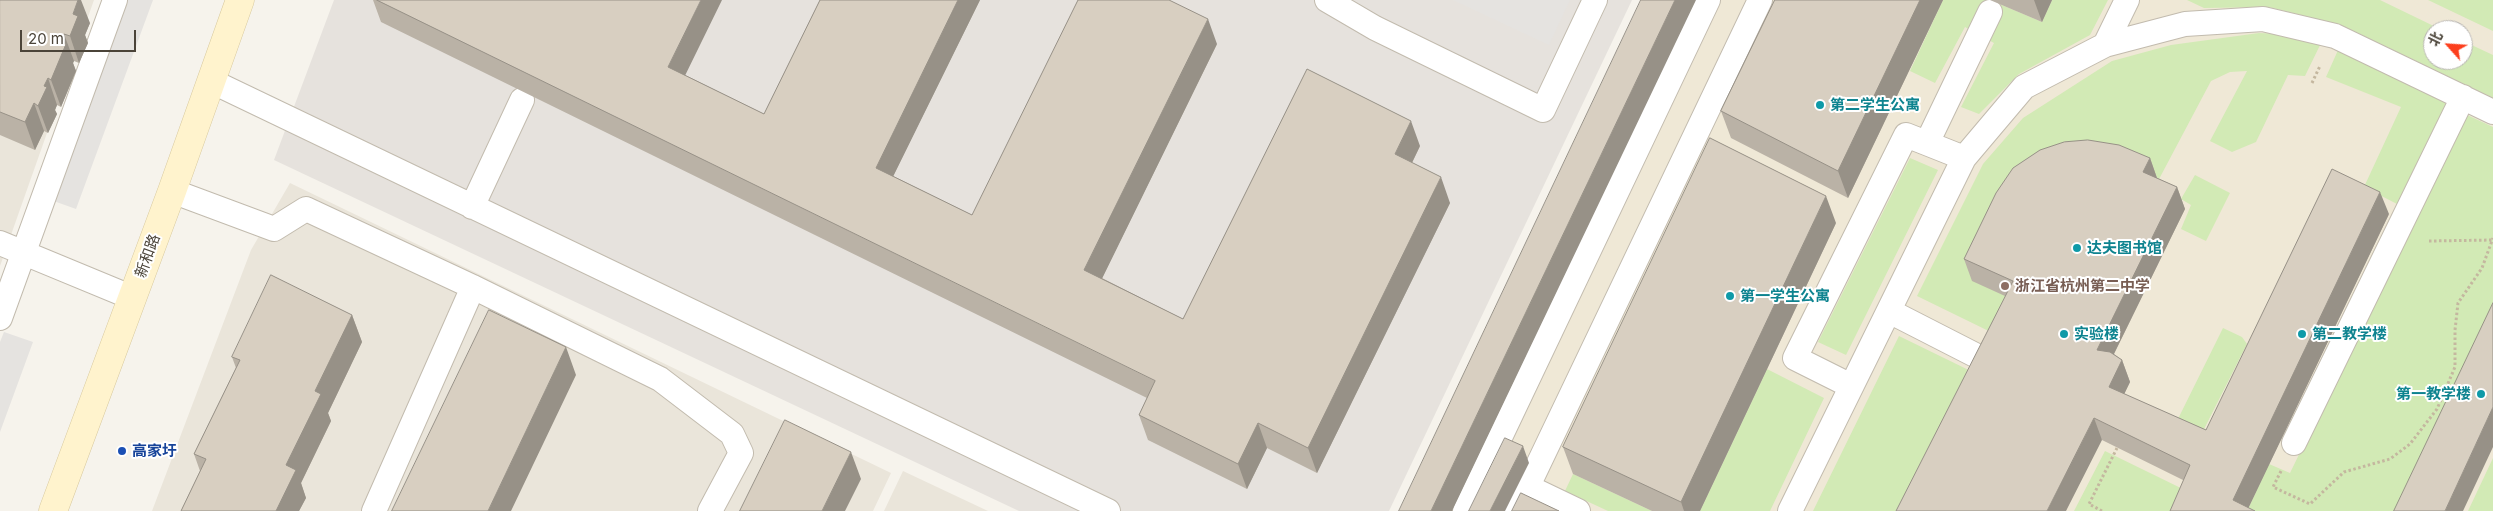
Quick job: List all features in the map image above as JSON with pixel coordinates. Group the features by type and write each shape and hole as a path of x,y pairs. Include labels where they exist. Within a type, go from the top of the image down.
{"street":[{"name":"新和路","path":"53,511 133,298 240,0"}],"lane":[{"path":"0,318 115,0"},
{"path":"1327,0 1375,28 1543,110 1595,0"},
{"path":"1465,511 1708,0"},
{"path":"1516,511 1760,0"},
{"path":"2105,45 2127,0"},
{"path":"1927,143 1990,12"},
{"path":"1790,511 1964,158 2024,87 2105,45 2185,24 2263,19 2334,36 2493,112"},
{"path":"211,81 1108,511"},
{"path":"2294,443 2463,97"},
{"path":"472,207 522,100"},
{"path":"1851,386 1795,358 1906,135 1964,158"},
{"path":"172,191 274,229 306,209 473,286 660,379 732,434 741,453 710,511"},
{"path":"0,244 133,298"},
{"path":"374,511 473,286"},
{"path":"1889,312 1975,355"},
{"path":"1528,487 1578,511"}],"path":[{"path":"2294,443 2273,488 2310,504 2344,472 2390,459 2410,444 2437,409 2455,367 2455,330 2458,303 2482,268 2493,239 2438,242 2394,238"},
{"path":"2102,511 2089,504 2117,448"}],"shaded area":[{"path":"0,0 94,0 0,266"},
{"path":"122,0 153,0 76,209 48,199"},
{"path":"334,0 1632,0 1389,511 1019,511 274,160"},
{"path":"1453,0 1570,0 1549,45"},
{"name":"浙江省杭州第二中学","path":"1648,0 2493,0 2493,511 1412,511"},
{"path":"290,183 891,473 873,511 152,511 251,250"},
{"path":"4,332 33,342 0,432 0,342"},
{"path":"903,471 988,511 884,511"}],"green space":[{"path":"1943,0 1990,0 2042,22 2052,0 2108,0 2090,35 2019,74 1979,114 1961,107 1994,43 1965,27 1935,83 1910,71"},
{"path":"2187,0 2380,0 2423,21 2423,64 2341,25 2269,7 2204,8"},
{"path":"2428,0 2493,0 2493,31"},
{"path":"2259,33 2283,34 2322,41 2305,76 2288,75 2256,142 2232,152 2210,141 2247,71 2230,72 2211,81 2158,181 2021,303 2003,338 1917,296 1983,164 2023,118 2112,61 2171,45"},
{"path":"2473,46 2493,55 2493,98 2435,70 2473,70"},
{"path":"2339,48 2447,101 2397,204 2364,187 2401,107 2326,77"},
{"path":"2465,114 2493,127 2493,342 2413,511 2247,511 2269,464 2290,473"},
{"path":"1910,158 1938,170 1846,355 1818,342"},
{"path":"2195,175 2230,193 2206,241 2181,229 2191,205 2181,199"},
{"path":"2223,328 2242,337 2247,344 2199,439 2174,427"},
{"path":"1899,336 1983,377 1915,511 1813,511"},
{"path":"1767,369 1824,398 1770,511 1700,511"},
{"path":"2105,451 2189,492 2180,511 2074,511"},
{"path":"2493,458 2493,511 2468,511"},
{"path":"1573,474 1652,511 1608,511 1565,491"}],"building":[{"path":"0,0 78,0 73,14 78,16 70,36 64,34 61,42 66,44 51,80 48,78 44,86 47,87 38,106 34,103 25,122 0,112"},
{"path":"377,0 701,0 668,67 764,114 820,0 958,0 876,168 972,215 1078,0 1169,0 1208,19 1084,270 1183,319 1307,69 1411,121 1395,154 1441,177 1308,448 1258,423 1238,464 1139,415 1155,381"},
{"path":"1641,0 1675,0 1431,511 1399,511"},
{"name":"第二学生公寓","path":"1775,0 1920,0 1838,171 1721,111"},
{"name":"第一学生公寓","path":"1710,138 1826,196 1681,502 1563,447"},
{"path":"2088,140 2119,145 2150,158 2143,172 2177,187 2097,350 2110,352 2122,360 2109,387 2206,430 2332,169 2380,192 2233,500 2255,511 2170,511 2190,465 2094,418 2047,511 1896,511 2013,281 1964,259 1996,193 2013,168 2040,150 2064,142"},
{"path":"271,275 352,315 315,391 321,394 286,465 296,470 276,511 181,511 206,459 194,454 240,360 232,357"},
{"path":"2493,303 2493,407 2445,511 2394,511"},
{"path":"489,310 566,347 488,511 392,511"},
{"path":"785,420 851,452 822,511 740,511"},
{"path":"1505,438 1523,446 1490,511 1469,511"},
{"path":"1521,493 1559,511 1512,511"}],"place":[{"name":"第二学生公寓","path":"1820,105"},
{"name":"达夫图书馆","path":"2077,248"},
{"name":"浙江省杭州第二中学","path":"2005,286"},
{"name":"第一学生公寓","path":"1730,296"},
{"name":"实验楼","path":"2064,334"},
{"name":"第二教学楼","path":"2302,334"},
{"name":"第一教学楼","path":"2481,394"},
{"name":"高家圩","path":"122,451"}]}
